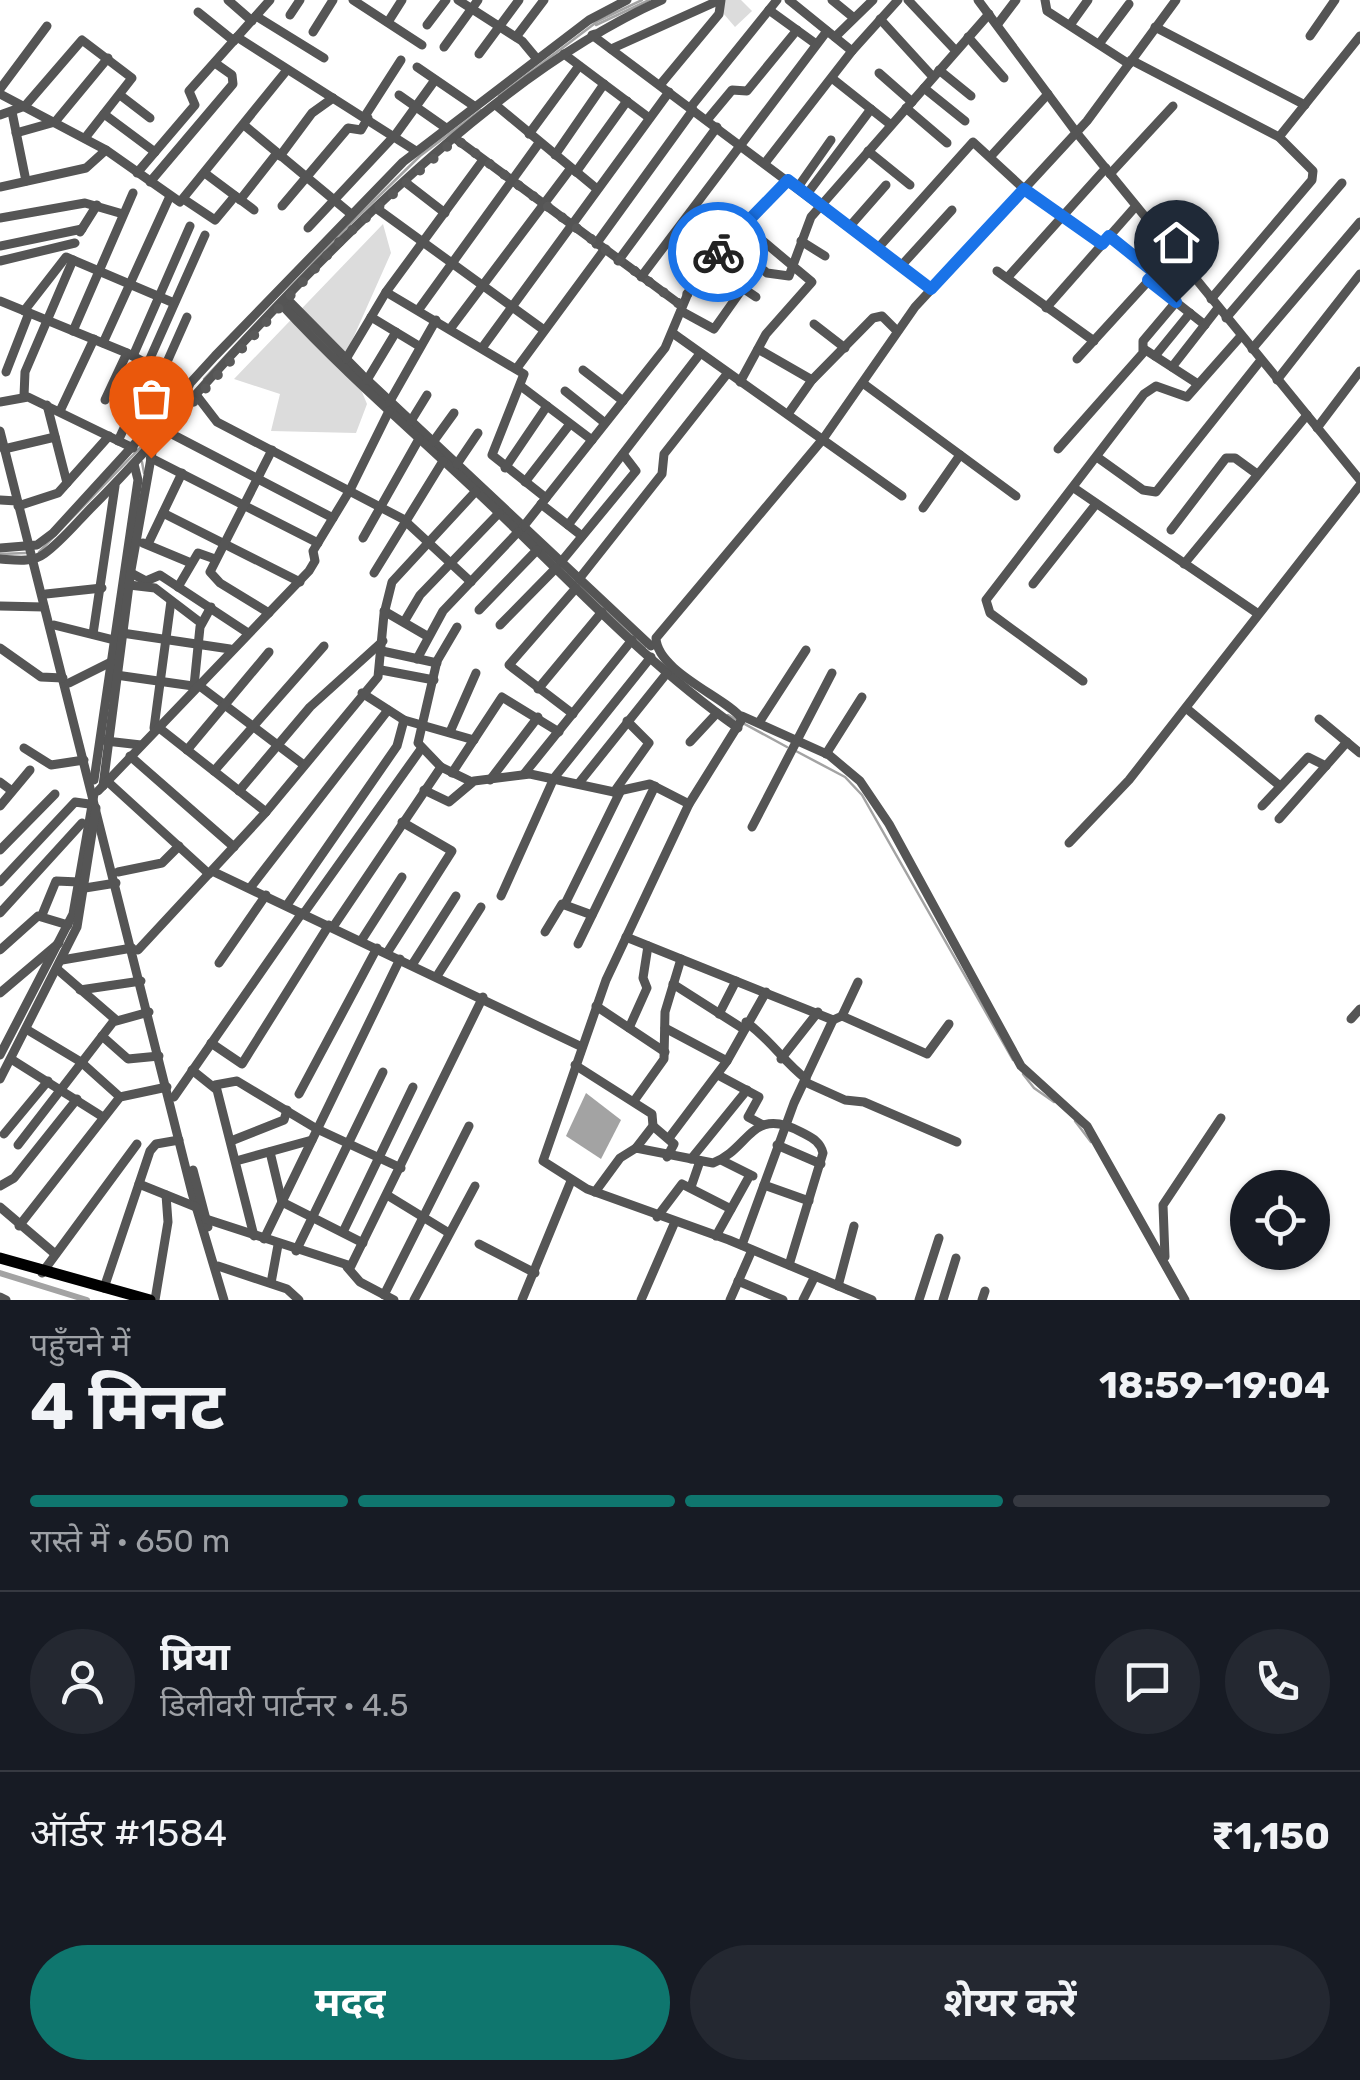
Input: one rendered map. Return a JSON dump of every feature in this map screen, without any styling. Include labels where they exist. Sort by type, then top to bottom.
[{"type":"main road","points":[[0,1258],[42,1273],[153,1300]]},
{"type":"street","points":[[228,0],[324,58]]},
{"type":"street","points":[[137,172],[194,107],[189,91],[269,0]]},
{"type":"street","points":[[290,15],[300,0]]},
{"type":"street","points":[[313,32],[332,0]]},
{"type":"street","points":[[352,0],[422,45]]},
{"type":"street","points":[[388,22],[402,0]]},
{"type":"street","points":[[427,25],[446,0]]},
{"type":"street","points":[[458,0],[475,5],[537,59]]},
{"type":"street","points":[[479,54],[519,0]]},
{"type":"street","points":[[516,37],[544,0]]},
{"type":"street","points":[[0,548],[30,547],[53,533],[350,214],[416,150],[589,20],[627,0]]},
{"type":"street","points":[[35,564],[154,445],[283,301],[376,208],[564,54],[592,35],[663,0]]},
{"type":"street","points":[[611,49],[721,0]]},
{"type":"street","points":[[482,348],[719,14],[721,0]]},
{"type":"street","points":[[516,368],[692,109],[778,0]]},
{"type":"street","points":[[789,0],[852,51]]},
{"type":"street","points":[[832,0],[854,18]]},
{"type":"street","points":[[641,278],[810,60],[816,44],[873,0]]},
{"type":"street","points":[[765,163],[852,51],[898,0]]},
{"type":"street","points":[[908,0],[956,51]]},
{"type":"street","points":[[978,0],[1076,132],[1360,482],[1130,780],[1069,843]]},
{"type":"street","points":[[997,25],[1016,0]]},
{"type":"street","points":[[1045,0],[1048,11],[1099,44],[1279,137],[1310,166],[1312,180],[1210,299]]},
{"type":"street","points":[[1070,25],[1088,0]]},
{"type":"street","points":[[502,896],[554,778],[650,650],[660,631],[823,440],[897,331],[931,289],[1076,132],[1176,0]]},
{"type":"street","points":[[1310,36],[1335,0]]},
{"type":"street","points":[[1099,44],[1129,4]]},
{"type":"street","points":[[444,47],[475,5]]},
{"type":"street","points":[[770,10],[816,44]]},
{"type":"street","points":[[198,12],[416,150]]},
{"type":"street","points":[[729,242],[772,275],[789,276],[801,241],[821,204],[988,14]]},
{"type":"street","points":[[880,20],[936,74],[971,96]]},
{"type":"street","points":[[47,26],[0,91],[106,150],[170,196],[185,200],[215,220],[307,120],[334,98]]},
{"type":"street","points":[[1155,27],[1305,105]]},
{"type":"street","points":[[618,261],[732,90],[748,90],[797,30]]},
{"type":"street","points":[[592,35],[931,289]]},
{"type":"street","points":[[1279,137],[1360,36]]},
{"type":"street","points":[[968,37],[1004,78]]},
{"type":"street","points":[[0,115],[25,106],[78,41],[132,76],[85,138]]},
{"type":"street","points":[[564,54],[648,117]]},
{"type":"street","points":[[16,133],[55,122],[108,58]]},
{"type":"street","points":[[282,206],[348,128],[359,131],[401,60]]},
{"type":"street","points":[[150,182],[234,84],[232,75],[215,63]]},
{"type":"street","points":[[528,134],[579,66]]},
{"type":"street","points":[[416,68],[474,106]]},
{"type":"street","points":[[185,200],[288,70]]},
{"type":"street","points":[[879,72],[947,142]]},
{"type":"street","points":[[832,78],[891,125]]},
{"type":"street","points":[[308,228],[396,134],[434,80]]},
{"type":"street","points":[[555,155],[604,84]]},
{"type":"street","points":[[924,88],[965,121]]},
{"type":"street","points":[[991,156],[1048,94]]},
{"type":"street","points":[[399,95],[446,128]]},
{"type":"street","points":[[120,96],[150,118]]},
{"type":"street","points":[[450,329],[626,101]]},
{"type":"street","points":[[498,106],[598,189]]},
{"type":"street","points":[[1007,278],[1062,216],[1173,106]]},
{"type":"street","points":[[802,190],[871,109]]},
{"type":"street","points":[[12,112],[26,181]]},
{"type":"street","points":[[104,114],[155,152]]},
{"type":"street","points":[[244,125],[350,214]]},
{"type":"street","points":[[456,139],[714,329],[742,288]]},
{"type":"street","points":[[802,190],[831,140]]},
{"type":"street","points":[[419,309],[540,142]]},
{"type":"street","points":[[878,248],[968,144],[976,142],[1024,189],[1105,240],[1206,325]]},
{"type":"street","points":[[0,187],[86,168],[106,150]]},
{"type":"street","points":[[868,151],[910,186]]},
{"type":"street","points":[[346,359],[386,292],[483,160]]},
{"type":"street","points":[[206,174],[254,210]]},
{"type":"street","points":[[418,658],[427,636],[544,501],[674,334],[682,308],[707,264],[788,180]]},
{"type":"street","points":[[405,182],[445,212]]},
{"type":"street","points":[[1226,318],[1342,183]]},
{"type":"street","points":[[850,226],[886,185]]},
{"type":"street","points":[[73,331],[133,193]]},
{"type":"street","points":[[60,411],[129,284],[170,196]]},
{"type":"street","points":[[0,218],[78,204],[97,205],[123,214]]},
{"type":"street","points":[[24,396],[24,375],[75,243],[97,205]]},
{"type":"street","points":[[1046,308],[1136,206]]},
{"type":"street","points":[[376,208],[544,330]]},
{"type":"street","points":[[901,266],[952,210]]},
{"type":"street","points":[[1252,349],[1359,224]]},
{"type":"street","points":[[105,400],[190,226]]},
{"type":"street","points":[[740,382],[758,348],[810,288],[810,278],[745,226]]},
{"type":"street","points":[[0,246],[82,228]]},
{"type":"street","points":[[155,366],[174,303],[205,235]]},
{"type":"street","points":[[801,241],[826,256]]},
{"type":"street","points":[[0,262],[75,243]]},
{"type":"street","points":[[1077,359],[1174,253]]},
{"type":"street","points":[[24,375],[3,373],[27,312],[60,260],[71,259],[174,303]]},
{"type":"street","points":[[707,264],[756,297]]},
{"type":"street","points":[[997,271],[1094,341]]},
{"type":"street","points":[[1277,380],[1360,274]]},
{"type":"street","points":[[386,292],[526,376],[492,452],[582,536]]},
{"type":"street","points":[[283,301],[346,359],[389,406],[457,464],[577,584],[740,723]]},
{"type":"street","points":[[283,301],[420,439],[558,566]]},
{"type":"street","points":[[0,302],[155,366],[189,386]]},
{"type":"street","points":[[1176,302],[1142,340],[1144,349],[1198,384]]},
{"type":"street","points":[[1172,367],[1218,308]]},
{"type":"street","points":[[1155,356],[1190,313]]},
{"type":"street","points":[[788,414],[812,380],[877,315],[897,331]]},
{"type":"street","points":[[0,500],[18,504],[54,496],[114,438],[187,316]]},
{"type":"street","points":[[371,317],[419,346]]},
{"type":"street","points":[[0,882],[74,802],[97,792],[230,648],[300,582],[316,561],[312,554],[350,490],[419,346],[436,320]]},
{"type":"street","points":[[814,324],[845,348]]},
{"type":"street","points":[[367,380],[396,332]]},
{"type":"street","points":[[674,334],[699,356],[902,496]]},
{"type":"street","points":[[1083,681],[984,605],[1148,389],[1160,387],[1184,398],[1241,336]]},
{"type":"street","points":[[758,348],[812,380]]},
{"type":"street","points":[[1058,449],[1144,349]]},
{"type":"street","points":[[568,525],[699,356]]},
{"type":"street","points":[[1097,457],[1143,490],[1156,492],[1261,360]]},
{"type":"street","points":[[583,370],[622,402]]},
{"type":"street","points":[[1317,428],[1360,371]]},
{"type":"street","points":[[573,714],[511,670],[510,662],[577,584],[662,474],[662,458],[727,374]]},
{"type":"street","points":[[864,384],[1016,496]]},
{"type":"street","points":[[522,388],[592,440]]},
{"type":"street","points":[[565,392],[605,423]]},
{"type":"street","points":[[411,421],[427,395]]},
{"type":"street","points":[[0,402],[24,396],[133,448]]},
{"type":"street","points":[[197,396],[217,422],[406,522],[471,582]]},
{"type":"street","points":[[47,405],[67,483]]},
{"type":"street","points":[[505,468],[547,406]]},
{"type":"street","points":[[434,442],[454,414]]},
{"type":"street","points":[[1184,564],[1306,416]]},
{"type":"street","points":[[525,482],[570,424]]},
{"type":"street","points":[[166,431],[334,518]]},
{"type":"street","points":[[457,464],[478,432]]},
{"type":"street","points":[[0,435],[46,594],[84,760],[97,792],[180,846],[210,872],[483,997],[582,1047]]},
{"type":"street","points":[[4,448],[55,437]]},
{"type":"street","points":[[363,538],[420,439]]},
{"type":"street","points":[[0,913],[86,817],[97,792],[111,662],[154,445]]},
{"type":"street","points":[[269,613],[213,578],[210,572],[272,450]]},
{"type":"street","points":[[500,625],[558,566],[636,471],[623,454]]},
{"type":"street","points":[[923,508],[960,455]]},
{"type":"street","points":[[151,458],[318,543]]},
{"type":"street","points":[[1171,530],[1226,458],[1235,458],[1257,474]]},
{"type":"street","points":[[374,573],[443,461]]},
{"type":"street","points":[[5,1057],[26,1029],[77,927],[116,675],[138,480],[134,464]]},
{"type":"street","points":[[148,544],[182,473]]},
{"type":"street","points":[[0,482],[13,484]]},
{"type":"street","points":[[93,634],[115,483]]},
{"type":"street","points":[[1074,488],[1257,613]]},
{"type":"street","points":[[59,965],[135,949],[266,812],[381,670],[384,610],[396,576],[476,491]]},
{"type":"street","points":[[1033,584],[1096,504]]},
{"type":"street","points":[[163,513],[300,582]]},
{"type":"street","points":[[404,622],[420,595],[499,513]]},
{"type":"street","points":[[135,542],[192,562]]},
{"type":"street","points":[[479,610],[537,550]]},
{"type":"street","points":[[178,587],[200,552],[216,559]]},
{"type":"street","points":[[0,559],[35,564]]},
{"type":"street","points":[[35,564],[97,792],[225,1300]]},
{"type":"street","points":[[130,572],[146,581],[157,574],[248,632]]},
{"type":"street","points":[[577,584],[632,640],[650,650],[667,672],[716,713],[740,723],[760,722],[792,745],[826,754],[849,769],[879,809],[1020,1066],[1079,1115],[1186,1300]]},
{"type":"street","points":[[129,585],[151,587],[200,623]]},
{"type":"street","points":[[46,594],[102,588]]},
{"type":"street","points":[[156,729],[171,601]]},
{"type":"street","points":[[0,606],[44,607]]},
{"type":"street","points":[[195,687],[200,623],[211,607]]},
{"type":"street","points":[[384,610],[427,636]]},
{"type":"street","points":[[538,688],[602,612]]},
{"type":"street","points":[[54,625],[93,634],[230,648]]},
{"type":"street","points":[[456,627],[437,663],[418,742],[440,767],[472,782],[524,774],[617,792],[645,784],[689,804]]},
{"type":"street","points":[[524,774],[632,640]]},
{"type":"street","points":[[214,771],[250,725],[324,646]]},
{"type":"street","points":[[382,646],[437,663]]},
{"type":"street","points":[[240,791],[310,707],[382,646]]},
{"type":"street","points":[[0,648],[41,676],[66,681],[111,662]]},
{"type":"street","points":[[760,722],[806,650]]},
{"type":"street","points":[[187,750],[269,652]]},
{"type":"street","points":[[381,670],[434,680]]},
{"type":"street","points":[[450,732],[476,672]]},
{"type":"street","points":[[579,783],[667,672]]},
{"type":"street","points":[[752,827],[832,673]]},
{"type":"street","points":[[116,675],[195,687],[304,765]]},
{"type":"street","points":[[362,693],[404,720],[474,740]]},
{"type":"street","points":[[826,754],[862,697]]},
{"type":"street","points":[[452,773],[502,698],[558,732]]},
{"type":"street","points":[[1186,708],[1280,786]]},
{"type":"street","points":[[250,888],[388,710]]},
{"type":"street","points":[[690,742],[716,713]]},
{"type":"street","points":[[490,780],[538,718]]},
{"type":"street","points":[[1279,819],[1326,766],[1356,747],[1319,719]]},
{"type":"street","points":[[286,905],[398,746],[404,720]]},
{"type":"street","points":[[546,932],[557,908],[565,904],[617,792],[649,743],[627,722]]},
{"type":"street","points":[[740,723],[689,804],[626,937],[596,1006],[543,1157],[572,1182],[595,1192],[747,1248],[872,1300]]},
{"type":"street","points":[[156,729],[266,812]]},
{"type":"street","points":[[106,741],[141,745]]},
{"type":"street","points":[[24,748],[51,766],[84,760]]},
{"type":"street","points":[[174,1096],[421,749]]},
{"type":"street","points":[[130,756],[234,847]]},
{"type":"street","points":[[1262,806],[1308,756],[1326,766]]},
{"type":"street","points":[[211,1043],[242,1064],[440,767]]},
{"type":"street","points":[[0,806],[30,770]]},
{"type":"street","points":[[0,782],[12,791]]},
{"type":"street","points":[[424,790],[450,802],[472,782]]},
{"type":"street","points":[[578,944],[656,786]]},
{"type":"street","points":[[13,868],[0,853],[56,794]]},
{"type":"street","points":[[0,1079],[5,1057],[61,941],[82,885],[86,817]]},
{"type":"street","points":[[388,953],[452,852],[402,822]]},
{"type":"street","points":[[0,950],[42,915],[56,880],[82,885],[117,878],[162,862],[180,846]]},
{"type":"street","points":[[361,941],[402,877]]},
{"type":"street","points":[[219,963],[266,895]]},
{"type":"street","points":[[412,965],[456,896]]},
{"type":"street","points":[[565,904],[592,916]]},
{"type":"street","points":[[437,976],[481,907]]},
{"type":"street","points":[[42,915],[68,925]]},
{"type":"street","points":[[626,937],[928,1054],[950,1024]]},
{"type":"street","points":[[0,994],[61,941]]},
{"type":"street","points":[[630,1028],[647,988],[643,978],[648,946]]},
{"type":"street","points":[[299,1094],[377,948]]},
{"type":"street","points":[[135,949],[196,1207],[225,1300]]},
{"type":"street","points":[[259,1238],[282,1202],[400,959]]},
{"type":"street","points":[[634,1101],[662,1064],[666,1052],[665,1028],[681,960]]},
{"type":"street","points":[[59,965],[80,990],[116,1020]]},
{"type":"street","points":[[80,990],[141,981]]},
{"type":"street","points":[[719,1014],[736,981]]},
{"type":"street","points":[[730,1300],[785,1124],[858,982]]},
{"type":"street","points":[[673,984],[774,1043],[781,1059],[805,1081],[957,1142]]},
{"type":"street","points":[[669,1138],[718,1075],[766,992]]},
{"type":"street","points":[[347,1267],[401,1168],[483,997]]},
{"type":"street","points":[[596,1006],[666,1052]]},
{"type":"street","points":[[1351,1019],[1360,1008]]},
{"type":"street","points":[[18,1145],[116,1020],[149,1012]]},
{"type":"street","points":[[781,1059],[818,1012]]},
{"type":"street","points":[[665,1028],[727,1061]]},
{"type":"street","points":[[26,1029],[81,1062],[120,1096]]},
{"type":"street","points":[[102,1036],[128,1060],[159,1056]]},
{"type":"street","points":[[5,1057],[103,1117]]},
{"type":"street","points":[[575,1065],[652,1114],[653,1126],[636,1148],[620,1158],[595,1192]]},
{"type":"street","points":[[192,1070],[215,1085],[259,1238]]},
{"type":"street","points":[[296,1251],[383,1072]]},
{"type":"street","points":[[718,1075],[760,1100],[748,1118],[762,1125],[785,1124],[820,1144],[821,1164],[789,1265]]},
{"type":"street","points":[[32,1156],[2,1132],[48,1081]]},
{"type":"street","points":[[215,1085],[237,1081],[317,1129],[401,1168]]},
{"type":"street","points":[[19,1226],[120,1096],[167,1087]]},
{"type":"street","points":[[343,1232],[413,1087]]},
{"type":"street","points":[[691,1187],[695,1160],[747,1090]]},
{"type":"street","points":[[0,1186],[10,1182],[77,1099]]},
{"type":"street","points":[[230,1141],[284,1120],[287,1110]]},
{"type":"street","points":[[1165,1262],[1163,1205],[1221,1118]]},
{"type":"street","points":[[720,1160],[762,1125]]},
{"type":"street","points":[[384,1295],[469,1126]]},
{"type":"street","points":[[653,1126],[674,1146],[666,1157]]},
{"type":"street","points":[[104,1288],[153,1146],[179,1140]]},
{"type":"street","points":[[236,1162],[312,1140]]},
{"type":"street","points":[[42,1273],[138,1144]]},
{"type":"street","points":[[777,1145],[821,1164]]},
{"type":"street","points":[[636,1148],[666,1157],[720,1160],[809,1201]]},
{"type":"street","points":[[270,1152],[282,1202]]},
{"type":"street","points":[[716,1236],[750,1175]]},
{"type":"street","points":[[522,1300],[572,1182]]},
{"type":"street","points":[[139,1184],[196,1207]]},
{"type":"street","points":[[414,1300],[475,1186]]},
{"type":"street","points":[[657,1217],[680,1186],[691,1187],[731,1210]]},
{"type":"street","points":[[153,1300],[168,1213],[166,1195]]},
{"type":"street","points":[[387,1195],[449,1232]]},
{"type":"street","points":[[282,1202],[363,1243]]},
{"type":"street","points":[[0,1207],[54,1252]]},
{"type":"street","points":[[206,1218],[347,1267],[360,1282],[394,1300]]},
{"type":"street","points":[[641,1300],[674,1224]]},
{"type":"street","points":[[838,1286],[854,1226]]},
{"type":"street","points":[[918,1300],[939,1238]]},
{"type":"street","points":[[271,1283],[278,1244]]},
{"type":"street","points":[[479,1244],[535,1273]]},
{"type":"street","points":[[943,1300],[956,1258]]},
{"type":"street","points":[[218,1266],[271,1283],[292,1292],[299,1300]]},
{"type":"street","points":[[803,1300],[815,1276]]},
{"type":"street","points":[[738,1282],[781,1300]]},
{"type":"street","points":[[750,1300],[755,1288]]},
{"type":"shaded area","points":[[723,0],[741,0],[752,11],[735,27],[723,13]]},
{"type":"shaded area","points":[[383,224],[391,253],[346,354],[367,404],[356,433],[271,431],[280,394],[234,379]]},
{"type":"shaded area","points":[[586,1093],[621,1120],[601,1159],[566,1136]]},
{"type":"waterway","points":[[499,96],[598,21],[642,0]]},
{"type":"waterway","points":[[596,25],[649,0]]},
{"type":"waterway","points":[[204,379],[420,156],[481,110]]},
{"type":"waterway","points":[[39,552],[170,417]]},
{"type":"waterway","points":[[142,462],[144,473]]},
{"type":"waterway","points":[[0,554],[26,553]]},
{"type":"waterway","points":[[567,574],[645,647]]},
{"type":"waterway","points":[[728,715],[787,747]]},
{"type":"waterway","points":[[794,750],[845,777],[862,795],[1013,1060]]},
{"type":"waterway","points":[[1023,1074],[1034,1088],[1054,1102]]},
{"type":"waterway","points":[[1075,1121],[1091,1142]]},
{"type":"waterway","points":[[0,1273],[87,1300]]},
{"type":"way so far","points":[[151,458],[154,445],[235,351],[342,239],[456,139],[682,306],[694,279],[718,252]]},
{"type":"route","points":[[718,252],[788,180],[931,289],[1024,189],[1102,244],[1109,236],[1155,273],[1148,280],[1176,302]]}]
